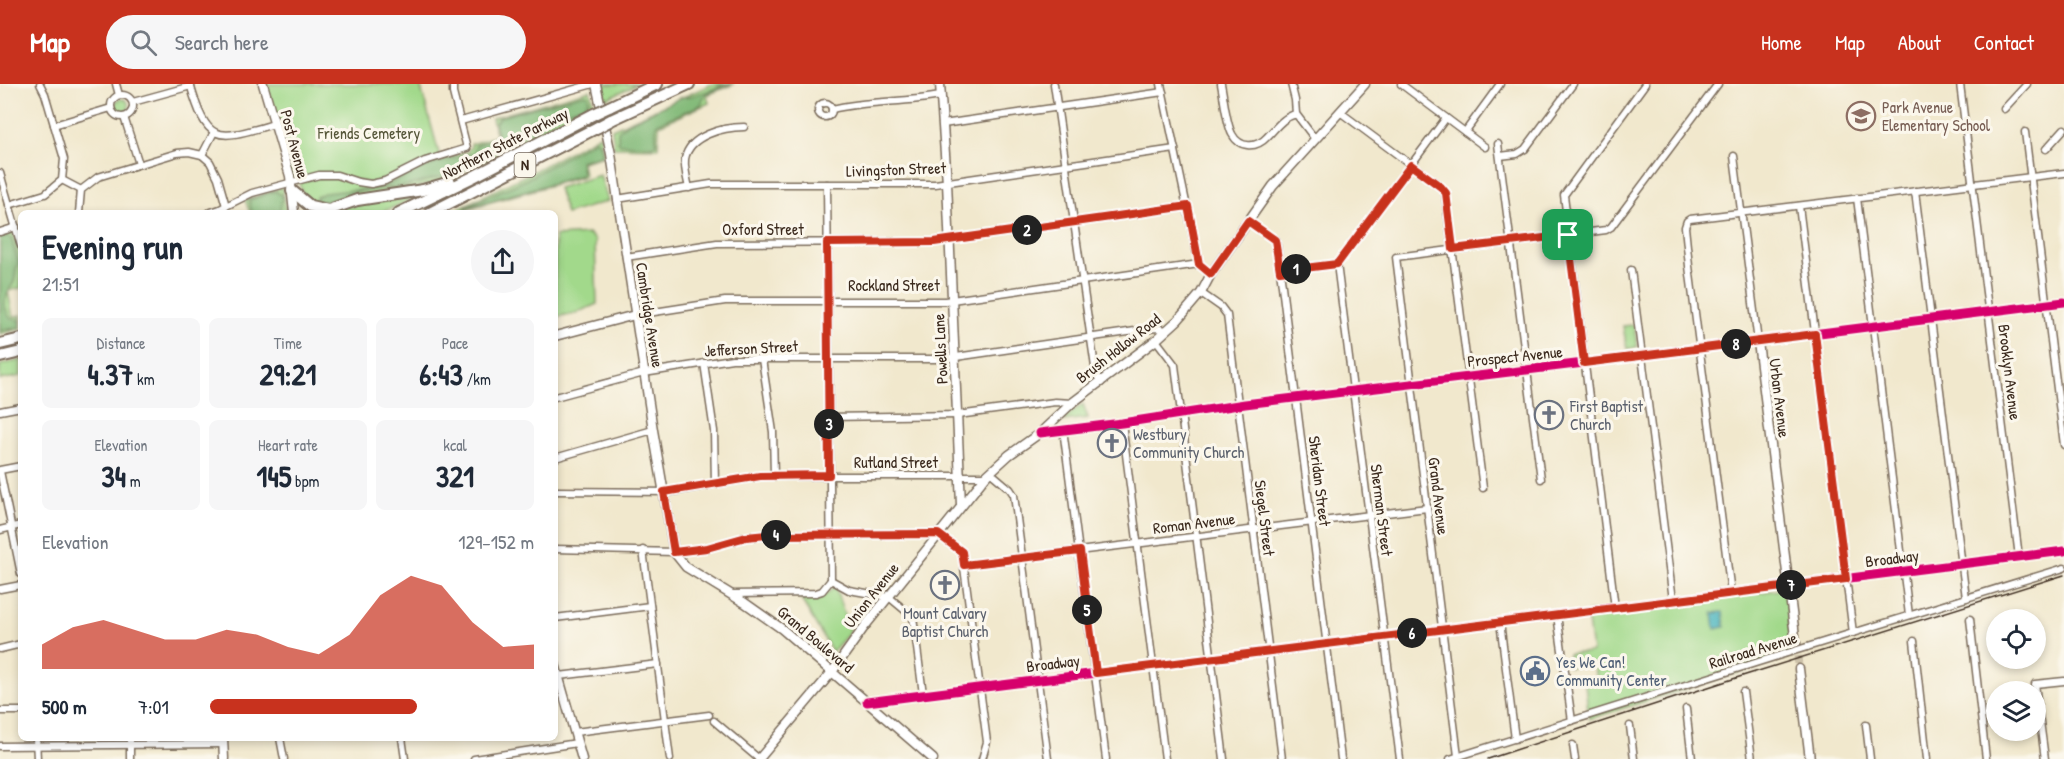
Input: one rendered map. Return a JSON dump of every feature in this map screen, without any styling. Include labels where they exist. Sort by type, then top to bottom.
[{"type":"highway","name":"Northern State Parkway","points":[[405,210],[657,84]]},
{"type":"highway","name":"Northern State Parkway","points":[[437,210],[611,120],[689,84]]},
{"type":"highway","points":[[327,210],[364,198],[434,188],[489,169]]},
{"type":"highway","points":[[291,187],[310,206],[321,210]]},
{"type":"highway","points":[[441,210],[452,203]]},
{"type":"highway","points":[[0,344],[18,340]]},
{"type":"highway","points":[[0,357],[18,353]]},
{"type":"main road","name":"Post Avenue","points":[[263,84],[291,187],[294,210]]},
{"type":"main road","name":"Cambridge Avenue","points":[[594,84],[611,154],[674,552]]},
{"type":"main road","name":"Powells Lane","points":[[940,84],[947,182],[961,505]]},
{"type":"main road","name":"Brush Hollow Road","points":[[1040,433],[1072,403],[1101,383],[1178,320],[1201,293],[1211,274],[1273,186],[1365,84]]},
{"type":"main road","name":"Prospect Avenue","points":[[1040,433],[1238,405],[1758,342],[2064,302]]},
{"type":"main road","name":"Rockland Street","points":[[558,335],[635,315]]},
{"type":"main road","name":"Urban Avenue","points":[[1758,342],[1796,644]]},
{"type":"main road","name":"Union Avenue","points":[[759,759],[832,672],[865,626],[961,505],[1009,454],[1040,433]]},
{"type":"main road","name":"Grand Boulevard","points":[[674,552],[686,567],[769,619],[933,759]]},
{"type":"main road","points":[[1799,669],[1810,759]]},
{"type":"main road","points":[[558,673],[558,687],[582,759]]},
{"type":"main road","points":[[224,759],[225,741]]},
{"type":"street","points":[[9,205],[45,194],[62,180],[64,159],[40,84]]},
{"type":"street","points":[[116,84],[119,95]]},
{"type":"street","points":[[216,210],[252,193],[291,187],[319,175],[337,175],[371,184],[385,181],[425,161],[467,148],[453,93],[453,84]]},
{"type":"street","points":[[461,121],[594,84]]},
{"type":"street","points":[[1054,84],[1096,374],[1101,383]]},
{"type":"street","points":[[1161,84],[1199,264],[1211,274]]},
{"type":"street","points":[[1221,84],[1232,134],[1242,144],[1252,146],[1259,144],[1286,117],[1296,114]]},
{"type":"street","points":[[1291,84],[1296,114],[1315,139]]},
{"type":"street","points":[[1401,84],[1485,147]]},
{"type":"street","points":[[1464,132],[1499,84]]},
{"type":"street","points":[[1500,156],[1517,154],[1525,149],[1573,84]]},
{"type":"street","points":[[1615,608],[1563,195],[1645,84]]},
{"type":"street","points":[[1453,249],[1606,230],[1611,227],[1718,84]]},
{"type":"street","name":"Brooklyn Avenue","points":[[1960,84],[2019,557]]},
{"type":"street","points":[[2004,109],[2027,84]]},
{"type":"street","points":[[133,102],[190,85],[199,114],[214,132],[230,136],[274,124]]},
{"type":"street","points":[[943,124],[1163,92]]},
{"type":"street","points":[[119,95],[128,96],[133,102],[132,111],[124,117],[116,115],[111,108],[112,101],[119,95]]},
{"type":"street","points":[[832,109],[940,96]]},
{"type":"street","points":[[54,125],[111,108]]},
{"type":"street","points":[[1340,112],[1446,193],[1483,488]]},
{"type":"street","points":[[124,117],[139,164]]},
{"type":"street","points":[[1280,271],[1337,264],[1446,118]]},
{"type":"street","points":[[688,188],[685,159],[695,142],[728,128],[744,127]]},
{"type":"street","points":[[2046,149],[2064,129]]},
{"type":"street","points":[[202,155],[214,132]]},
{"type":"street","points":[[2025,132],[2064,445]]},
{"type":"street","points":[[1498,144],[1540,479]]},
{"type":"street","name":"Livingston Street","points":[[617,199],[711,184],[935,184],[1175,149]]},
{"type":"street","points":[[79,210],[81,190],[98,177],[182,152],[202,155],[210,162],[215,170],[226,206]]},
{"type":"street","name":"Urban Avenue","points":[[1734,156],[1758,342]]},
{"type":"street","points":[[1731,593],[1686,221],[1694,218],[2064,172]]},
{"type":"street","points":[[0,173],[18,235]]},
{"type":"street","points":[[62,180],[81,190]]},
{"type":"street","points":[[730,594],[816,593],[822,591],[831,580],[827,184]]},
{"type":"street","points":[[1915,191],[1966,598]]},
{"type":"street","points":[[1857,198],[1909,615]]},
{"type":"street","name":"Oxford Street","points":[[626,257],[717,243],[949,241],[1188,206]]},
{"type":"street","points":[[1798,206],[1853,633]]},
{"type":"street","name":"Sheridan Street","points":[[1248,221],[1275,240],[1341,759]]},
{"type":"street","points":[[0,232],[16,228]]},
{"type":"street","name":"Grand Avenue","points":[[1453,249],[1398,256],[1395,260],[1458,756]]},
{"type":"street","name":"Rockland Street","points":[[635,315],[725,301],[945,301],[1199,264]]},
{"type":"street","name":"Sherman Street","points":[[1337,264],[1400,759]]},
{"type":"street","points":[[1631,270],[1673,600]]},
{"type":"street","name":"Siegel Street","points":[[1201,293],[1221,307],[1227,315],[1282,759]]},
{"type":"street","name":"Jefferson Street","points":[[558,396],[644,373],[732,359],[955,357],[1156,328],[1166,330]]},
{"type":"street","points":[[1155,340],[1175,365],[1224,759]]},
{"type":"street","points":[[762,359],[773,432],[774,476]]},
{"type":"street","points":[[704,363],[714,431],[715,484]]},
{"type":"street","points":[[829,417],[958,416],[1055,402],[1072,403]]},
{"type":"street","points":[[0,411],[18,408]]},
{"type":"street","points":[[1122,423],[1165,759]]},
{"type":"street","points":[[1063,429],[1106,759]]},
{"type":"street","points":[[558,457],[653,430]]},
{"type":"street","points":[[18,467],[0,471],[18,560]]},
{"type":"street","points":[[988,474],[1010,489],[1014,495],[1047,759]]},
{"type":"street","name":"Rutland Street","points":[[558,490],[664,492],[760,476],[988,474]]},
{"type":"street","name":"Roman Avenue","points":[[964,565],[1426,508]]},
{"type":"street","points":[[0,530],[18,526]]},
{"type":"street","points":[[558,549],[674,552],[707,548],[746,537],[767,535],[938,534],[962,552],[987,742],[982,759]]},
{"type":"street","points":[[643,550],[670,759]]},
{"type":"street","name":"Broadway","points":[[867,702],[2064,551]]},
{"type":"street","name":"Railroad Avenue","points":[[1450,759],[2064,568]]},
{"type":"street","points":[[831,580],[849,590],[889,597],[913,617],[923,694]]},
{"type":"street","points":[[0,589],[18,586]]},
{"type":"street","points":[[558,618],[650,606]]},
{"type":"street","points":[[1557,615],[1572,721]]},
{"type":"street","points":[[1970,619],[1986,759]]},
{"type":"street","points":[[1500,622],[1515,739]]},
{"type":"street","points":[[1914,641],[1927,759]]},
{"type":"street","points":[[0,649],[18,645]]},
{"type":"street","points":[[559,676],[658,664]]},
{"type":"street","points":[[2045,759],[2035,684],[2064,681]]},
{"type":"street","points":[[1743,692],[1752,759]]},
{"type":"street","points":[[1686,709],[1692,759]]},
{"type":"street","points":[[0,711],[18,711]]},
{"type":"street","points":[[574,732],[711,718],[759,759]]},
{"type":"street","points":[[1866,725],[1870,759]]},
{"type":"street","points":[[1630,726],[1634,759]]},
{"type":"street","points":[[0,746],[36,742],[130,741],[130,759]]},
{"type":"street","points":[[281,741],[284,759]]},
{"type":"street","points":[[402,741],[405,759]]},
{"type":"street","points":[[36,742],[36,759]]},
{"type":"street","points":[[474,759],[577,743]]},
{"type":"street","points":[[1573,745],[1575,759]]},
{"type":"green space","name":"Friends Cemetery","points":[[263,84],[420,84],[440,157],[371,184],[336,175],[291,182]]},
{"type":"green space","points":[[602,84],[637,84],[606,99]]},
{"type":"green space","points":[[712,84],[734,84],[707,95],[709,103],[659,125],[658,148],[614,147],[612,129]]},
{"type":"green space","points":[[731,84],[705,94],[701,105],[658,123],[656,125],[656,144],[653,146],[618,142],[618,131],[626,124],[682,97]]},
{"type":"green space","points":[[590,90],[594,106],[442,182],[327,205],[312,201],[300,187],[299,182],[322,177],[334,177],[372,187],[381,185],[428,163],[467,152],[471,144],[496,136],[492,118]]},
{"type":"green space","points":[[588,95],[589,100],[584,106],[564,112],[453,174],[407,186],[357,192],[329,202],[319,202],[316,199],[324,193],[383,187],[425,167],[473,153],[476,145],[497,138],[495,123],[499,117]]},
{"type":"green space","points":[[119,99],[125,99],[129,106],[125,113],[119,113],[115,109],[115,103]]},
{"type":"green space","points":[[600,135],[604,156],[582,162],[584,176],[463,210],[455,210]]},
{"type":"green space","points":[[595,140],[599,142],[602,155],[580,161],[582,173],[579,176],[464,207],[523,181]]},
{"type":"green space","points":[[600,175],[608,201],[566,214],[558,188]]},
{"type":"green space","points":[[282,187],[286,210],[249,210],[245,200]]},
{"type":"green space","points":[[275,191],[282,195],[280,210],[251,210],[249,200]]},
{"type":"green space","points":[[420,196],[387,210],[331,210]]},
{"type":"green space","points":[[13,232],[18,248],[18,289],[8,291],[13,317],[18,316],[18,330],[0,334],[0,236]]},
{"type":"green space","points":[[589,234],[595,240],[597,304],[576,313],[558,316],[558,236]]},
{"type":"green space","points":[[8,236],[11,238],[18,260],[14,282],[5,304],[11,319],[18,320],[18,328],[0,331],[0,238]]},
{"type":"green space","points":[[1634,325],[1637,347],[1627,349],[1623,326]]},
{"type":"green space","points":[[18,361],[18,377],[0,380],[0,365]]},
{"type":"green space","points":[[1083,404],[1088,418],[1064,421],[1064,419]]},
{"type":"green space","points":[[835,587],[850,632],[832,652],[801,599],[820,599]]},
{"type":"green space","points":[[1786,589],[1792,656],[1589,719],[1585,684],[1596,681],[1594,665],[1569,667],[1568,654],[1592,652],[1587,613]]},
{"type":"water","points":[[1723,612],[1725,627],[1715,629],[1713,613]]},
{"type":"tunnel","points":[[1796,644],[1799,669]]},
{"type":"railway","points":[[1488,759],[2064,575]]},
{"type":"cycle path","points":[[1040,433],[1245,404],[2064,302]]},
{"type":"cycle path","points":[[867,702],[2064,551]]},
{"type":"place","name":"Park Avenue Elementary School","points":[[1861,116]]},
{"type":"place","name":"First Baptist Church","points":[[1549,415]]},
{"type":"place","name":"Westbury Community Church","points":[[1112,443]]},
{"type":"place","name":"Mount Calvary Baptist Church","points":[[945,585]]},
{"type":"place","name":"Yes We Can! Community Center","points":[[1535,671]]},
{"type":"route","points":[[1411,165],[1446,193],[1453,249],[1568,235],[1584,363],[1815,334],[1846,579],[1096,673],[1080,551],[964,565],[962,552],[938,534],[767,535],[746,537],[707,548],[674,552],[664,492],[760,476],[829,475],[827,243],[934,242],[965,239],[1188,206],[1199,264],[1211,274],[1248,221],[1275,240],[1280,271],[1337,264],[1411,165]]}]
